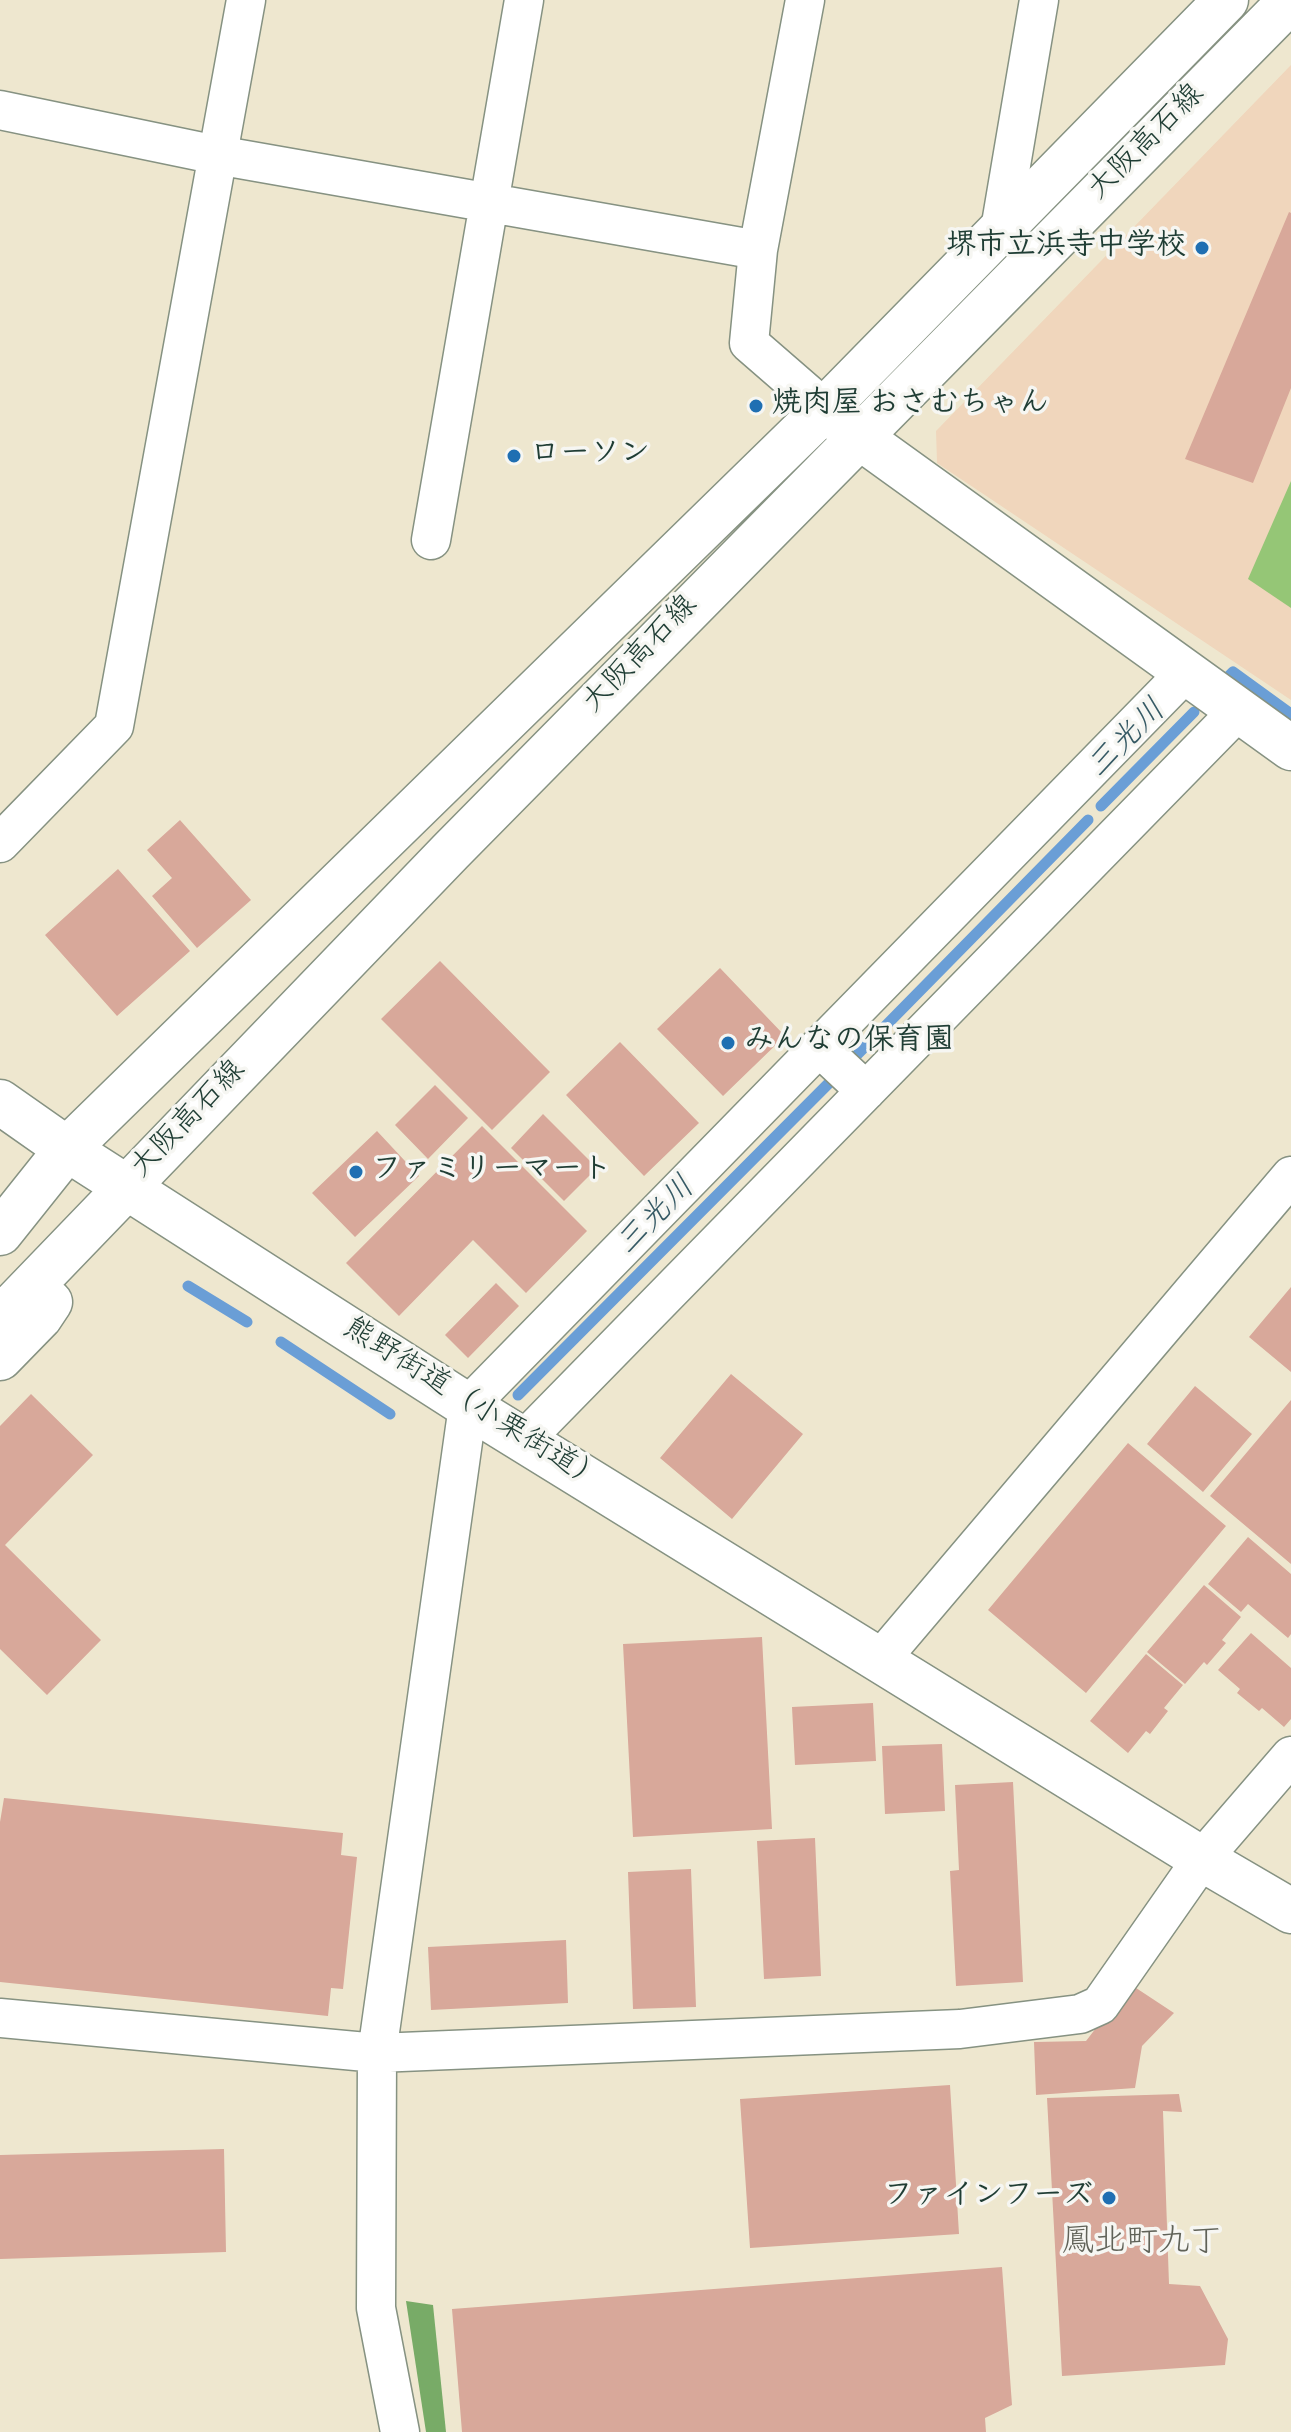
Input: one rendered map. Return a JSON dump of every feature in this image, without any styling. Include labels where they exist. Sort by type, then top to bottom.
[{"type":"main road","name":"大阪高石線","points":[[0,1233],[67,1149],[825,409],[1226,0]]},
{"type":"main road","name":"大阪高石線","points":[[0,1319],[858,436],[1291,0]]},
{"type":"main road","points":[[825,409],[858,436],[1291,748]]},
{"type":"main road","name":"熊野街道（小栗街道）","points":[[0,1102],[67,1149],[468,1406],[1202,1859]]},
{"type":"main road","points":[[0,1188],[67,1149]]},
{"type":"main road","points":[[0,1358],[40,1317],[126,1187]]},
{"type":"main road","points":[[1202,1859],[1291,1911]]},
{"type":"street","points":[[0,843],[114,726],[246,0]]},
{"type":"street","points":[[431,540],[524,0]]},
{"type":"street","points":[[805,0],[758,250],[749,343],[825,409]]},
{"type":"street","points":[[1000,230],[1039,0]]},
{"type":"street","points":[[0,110],[217,155],[758,250]]},
{"type":"street","points":[[524,1440],[841,1068],[1191,676]]},
{"type":"street","points":[[400,2432],[376,2308],[377,2053],[468,1406],[1238,710]]},
{"type":"street","points":[[880,1660],[1291,1176]]},
{"type":"street","points":[[0,2018],[377,2053],[960,2029],[1080,2014],[1100,2005],[1202,1859],[1291,1756]]},
{"type":"shaded area","name":"堺市立浜寺中学校","points":[[1291,65],[1291,700],[937,463],[936,431]]},
{"type":"green space","points":[[1291,481],[1291,608],[1248,579]]},
{"type":"green space","points":[[406,2301],[433,2305],[446,2432],[426,2432]]},
{"type":"building","points":[[1289,212],[1291,388],[1253,483],[1185,459]]},
{"type":"building","points":[[180,820],[251,900],[197,948],[152,896],[172,878],[147,850]]},
{"type":"building","points":[[118,869],[190,951],[117,1016],[45,935]]},
{"type":"building","points":[[440,961],[550,1072],[492,1130],[381,1019]]},
{"type":"building","points":[[720,968],[785,1036],[723,1096],[657,1029]]},
{"type":"building","points":[[620,1042],[699,1123],[644,1176],[566,1095]]},
{"type":"building","points":[[435,1085],[468,1118],[428,1159],[395,1125]]},
{"type":"building","points":[[543,1114],[597,1168],[564,1201],[511,1148]]},
{"type":"building","points":[[482,1126],[587,1231],[526,1293],[473,1240],[399,1316],[346,1263]]},
{"type":"building","points":[[377,1131],[419,1176],[355,1237],[312,1193]]},
{"type":"building","points":[[496,1283],[519,1306],[468,1358],[445,1335]]},
{"type":"building","points":[[1291,1287],[1291,1372],[1249,1337]]},
{"type":"building","points":[[731,1374],[803,1434],[732,1519],[660,1458]]},
{"type":"building","points":[[1195,1386],[1252,1434],[1203,1492],[1147,1444]]},
{"type":"building","points":[[31,1394],[93,1455],[5,1545],[101,1640],[47,1695],[0,1649],[0,1426]]},
{"type":"building","points":[[1291,1400],[1291,1564],[1210,1496]]},
{"type":"building","points":[[1128,1443],[1226,1526],[1086,1693],[988,1610]]},
{"type":"building","points":[[1248,1537],[1291,1574],[1291,1634],[1288,1638],[1248,1604],[1241,1612],[1208,1584]]},
{"type":"building","points":[[1204,1585],[1241,1617],[1222,1640],[1226,1643],[1185,1684],[1147,1652]]},
{"type":"building","points":[[1251,1633],[1291,1668],[1291,1719],[1284,1727],[1262,1708],[1259,1711],[1237,1693],[1240,1689],[1218,1670]]},
{"type":"building","points":[[762,1637],[772,1829],[633,1837],[623,1644]]},
{"type":"building","points":[[1146,1654],[1183,1685],[1164,1708],[1168,1711],[1150,1734],[1146,1731],[1128,1753],[1090,1721]]},
{"type":"building","points":[[873,1703],[876,1761],[795,1765],[792,1707]]},
{"type":"building","points":[[942,1744],[945,1811],[885,1814],[882,1746]]},
{"type":"building","points":[[1013,1782],[1023,1982],[956,1986],[950,1871],[959,1870],[955,1785]]},
{"type":"building","points":[[4,1798],[343,1833],[341,1855],[357,1857],[343,1989],[331,1988],[328,2016],[0,1982],[0,1822]]},
{"type":"building","points":[[815,1838],[821,1976],[764,1979],[757,1841]]},
{"type":"building","points":[[691,1869],[696,2007],[633,2009],[628,1872]]},
{"type":"building","points":[[566,1940],[568,2003],[431,2010],[428,1947]]},
{"type":"building","name":"ファインフーズ","points":[[1130,1984],[1174,2013],[1142,2046],[1135,2088],[1036,2095],[1034,2042],[1086,2041]]},
{"type":"building","points":[[950,2085],[959,2234],[750,2248],[740,2099]]},
{"type":"building","name":"ファインフーズ","points":[[1179,2094],[1182,2112],[1163,2111],[1169,2284],[1200,2286],[1228,2339],[1225,2365],[1062,2376],[1047,2098]]},
{"type":"building","points":[[224,2149],[226,2252],[0,2259],[0,2155]]},
{"type":"building","points":[[1002,2267],[1012,2405],[985,2418],[986,2432],[462,2432],[452,2309]]},
{"type":"waterway","name":"三光川","points":[[1228,677],[1233,672],[1291,714]]},
{"type":"waterway","name":"三光川","points":[[1101,806],[1194,712]]},
{"type":"waterway","name":"三光川","points":[[848,1064],[1088,820]]},
{"type":"waterway","name":"三光川","points":[[518,1395],[835,1077]]},
{"type":"waterway","name":"三光川","points":[[188,1286],[247,1322]]},
{"type":"waterway","name":"三光川","points":[[281,1342],[390,1414]]},
{"type":"place","name":"堺市立浜寺中学校","points":[[1202,248]]},
{"type":"place","name":"焼肉屋 おさむちゃん","points":[[756,406]]},
{"type":"place","name":"ローソン","points":[[514,456]]},
{"type":"place","name":"みんなの保育園","points":[[728,1043]]},
{"type":"place","name":"ファミリーマート","points":[[356,1172]]},
{"type":"place","name":"ファインフーズ","points":[[1109,2198]]},
{"type":"district","name":"鳳北町九丁","points":[[1142,2245]]}]
